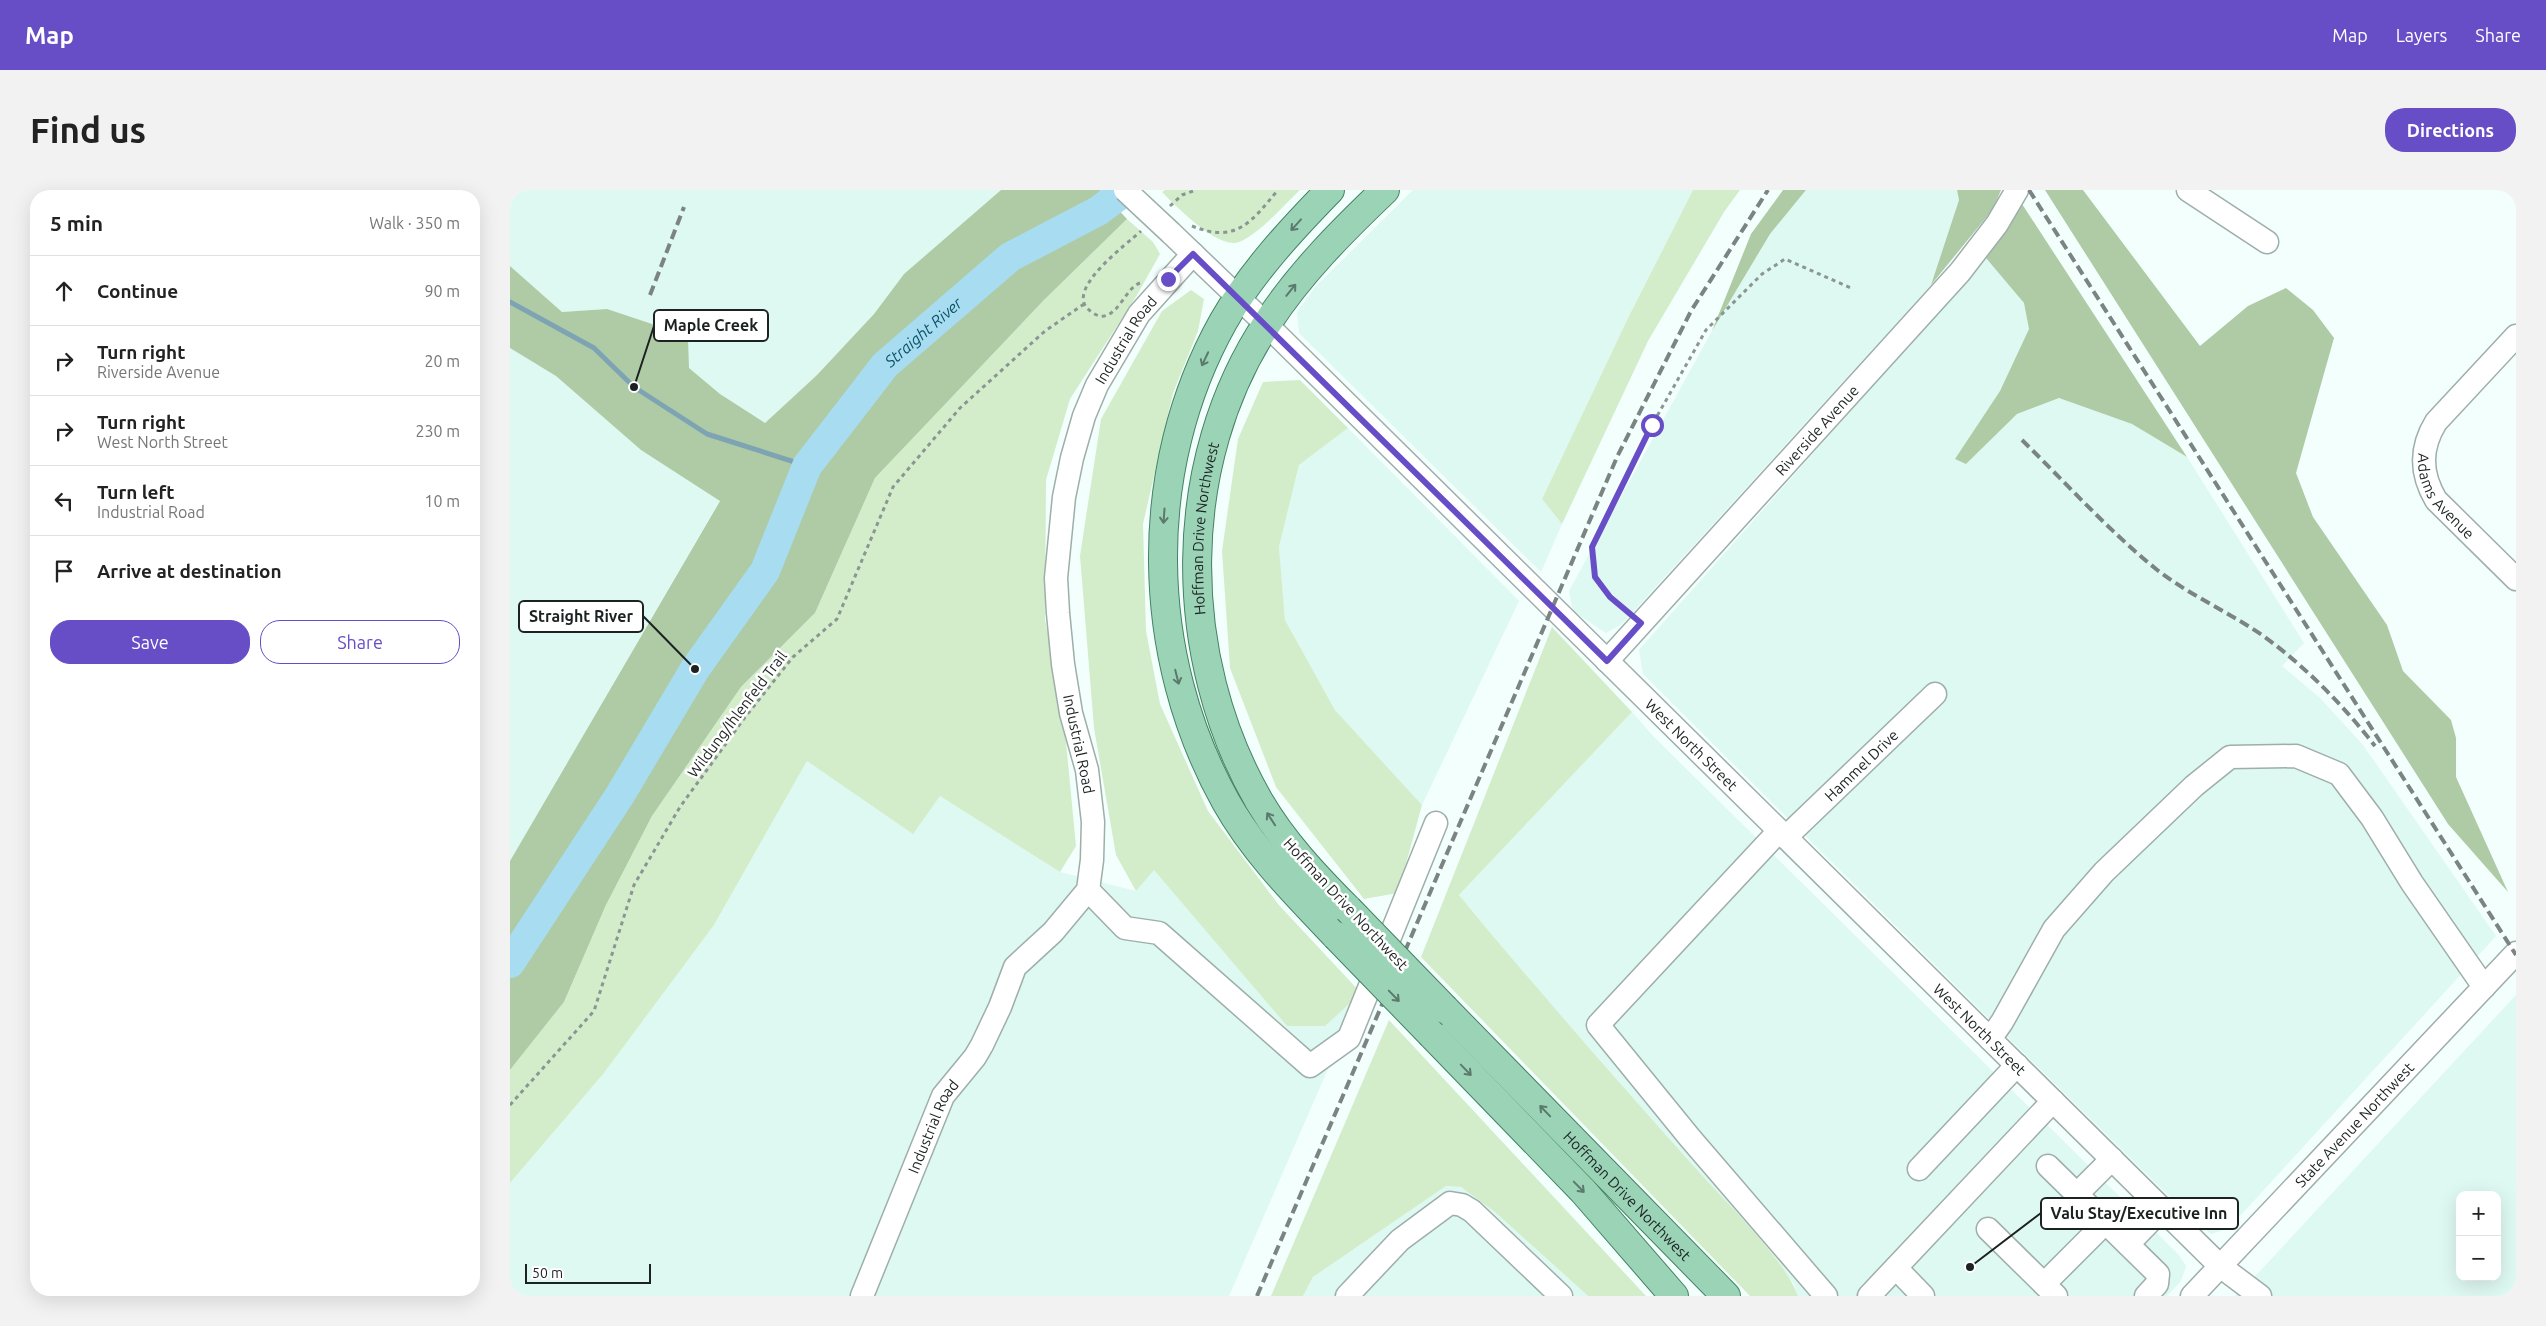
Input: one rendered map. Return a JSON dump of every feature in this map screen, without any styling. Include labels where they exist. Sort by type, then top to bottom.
[{"type":"main road","name":"Hoffman Drive Northwest","points":[[1330,190],[1294,226],[1239,298],[1224,321],[1197,377],[1185,410],[1169,474],[1162,544],[1163,598],[1170,648],[1182,698],[1194,732],[1226,802],[1272,867],[1336,936],[1583,1191],[1674,1296]]},
{"type":"main road","name":"Hoffman Drive Northwest","points":[[1385,190],[1340,233],[1312,265],[1266,324],[1229,397],[1214,440],[1205,484],[1196,563],[1198,604],[1203,642],[1211,684],[1223,723],[1248,780],[1277,828],[1296,853],[1445,1009],[1726,1296]]},
{"type":"street","name":"West North Street","points":[[1125,190],[1266,324],[2220,1266],[2260,1296]]},
{"type":"street","name":"Riverside Avenue","points":[[1607,661],[1960,272],[1997,224],[2017,190]]},
{"type":"street","points":[[2188,190],[2267,242]]},
{"type":"street","name":"Industrial Road","points":[[862,1296],[943,1096],[975,1057],[982,1045],[1000,1007],[1015,967],[1053,932],[1088,890],[1092,860],[1093,822],[1087,770],[1072,713],[1063,664],[1056,578],[1059,539],[1072,458],[1084,416],[1097,385],[1139,314],[1193,254]]},
{"type":"street","name":"Adams Avenue","points":[[2516,336],[2436,422],[2428,435],[2423,452],[2423,470],[2428,486],[2436,500],[2516,579]]},
{"type":"street","name":"Hammel Drive","points":[[1826,1296],[1690,1138],[1598,1025],[1783,834],[1936,694]]},
{"type":"street","points":[[1990,1038],[2002,1022],[2054,929],[2104,872],[2194,786],[2230,757],[2296,756],[2339,774],[2372,818],[2412,883],[2484,987]]},
{"type":"street","points":[[1088,890],[1125,928],[1160,933],[1310,1066],[1349,1038],[1436,822]]},
{"type":"street","name":"State Avenue Northwest","points":[[2192,1296],[2516,953]]},
{"type":"street","points":[[1919,1169],[2017,1065]]},
{"type":"street","points":[[1869,1296],[2054,1101]]},
{"type":"street","points":[[2077,1194],[2112,1159]]},
{"type":"street","points":[[2048,1166],[2158,1274],[2157,1284],[2146,1296]]},
{"type":"street","points":[[1347,1296],[1400,1240],[1450,1203],[1462,1205],[1472,1211],[1561,1296]]},
{"type":"street","points":[[2128,1244],[2162,1209]]},
{"type":"street","points":[[1988,1229],[2050,1290],[2106,1222]]},
{"type":"street","points":[[1896,1268],[1923,1296]]},
{"type":"path","points":[[1168,208],[1182,195],[1196,190]]},
{"type":"path","points":[[1171,233],[1189,225],[1217,235],[1228,233],[1255,217],[1278,190]]},
{"type":"path","points":[[1146,227],[1098,270],[1082,296],[1084,304],[1097,315],[1104,316],[1112,312],[1138,283],[1148,283],[1158,291]]},
{"type":"path","points":[[1641,623],[1610,597],[1595,577],[1592,547],[1652,425],[1706,330],[1762,274],[1785,259],[1851,288]]},
{"type":"path","name":"Wildung/Ihlenfeld Trail","points":[[510,1105],[594,1011],[634,885],[680,807],[746,716],[793,658],[837,619],[894,487],[960,408],[1045,330],[1084,304]]},
{"type":"shaded area","points":[[510,190],[1001,190],[904,274],[874,314],[817,375],[765,423],[720,394],[689,368],[607,309],[562,312],[510,266]]},
{"type":"shaded area","points":[[1413,190],[1693,190],[1629,316],[1542,499],[1562,524],[1541,572],[1299,333],[1297,312],[1315,287]]},
{"type":"shaded area","points":[[1806,190],[1957,190],[1959,200],[1931,285],[1622,624],[1606,633],[1573,611],[1569,591],[1712,331],[1770,234]]},
{"type":"shaded area","points":[[1986,258],[2024,303],[2029,329],[2000,391],[1971,435],[1966,464],[2017,414],[2059,398],[2132,424],[2187,457],[2304,643],[2282,666],[2320,698],[2363,745],[2496,936],[2229,1228],[2211,1234],[2192,1219],[1643,674],[1639,650]]},
{"type":"shaded area","points":[[510,348],[556,376],[641,450],[720,500],[510,861]]},
{"type":"shaded area","points":[[1348,428],[1519,601],[1422,805],[1335,710],[1285,620],[1279,547],[1299,465]]},
{"type":"shaded area","points":[[1632,712],[1653,736],[2179,1255],[2186,1266],[2181,1281],[2167,1296],[1798,1296],[1794,1284],[1759,1240],[1539,991],[1459,895]]},
{"type":"shaded area","points":[[807,761],[913,833],[940,796],[1060,872],[1136,891],[1154,869],[1287,1026],[1361,993],[1229,1296],[510,1296],[510,1183],[604,1073],[714,925]]},
{"type":"shaded area","points":[[2516,995],[2516,1296],[2235,1296],[2262,1269]]},
{"type":"shaded area","points":[[1446,1186],[1461,1187],[1495,1212],[1588,1296],[1303,1296],[1313,1277]]},
{"type":"green space","points":[[1001,190],[1100,190],[1127,219],[1044,300],[875,478],[815,613],[741,687],[652,816],[606,905],[564,1002],[510,1070],[510,861],[720,501],[641,450],[556,376],[510,348],[510,266],[562,312],[607,309],[670,330],[688,339],[689,368],[720,394],[765,423],[817,375],[874,314],[904,274]]},
{"type":"green space","points":[[1165,190],[1300,190],[1255,233],[1239,242],[1230,243],[1220,240],[1198,225],[1162,192]]},
{"type":"green space","points":[[1693,190],[1740,190],[1724,212],[1648,341],[1562,524],[1542,499],[1629,316]]},
{"type":"green space","points":[[1783,190],[1806,190],[1770,234],[1712,331],[1751,234]]},
{"type":"green space","points":[[1957,190],[2001,190],[1993,209],[1931,285],[1959,200]]},
{"type":"green space","points":[[2045,190],[2083,190],[2200,346],[2248,306],[2286,288],[2313,310],[2334,338],[2296,473],[2313,517],[2387,625],[2403,671],[2451,720],[2456,738],[2456,777],[2508,892],[2448,824]]},
{"type":"green space","points":[[2022,204],[2187,457],[2132,424],[2059,398],[2017,414],[1966,464],[1955,459],[2000,391],[2029,329],[2024,303],[1986,258]]},
{"type":"green space","points":[[1127,219],[1153,242],[1160,254],[1137,295],[1070,399],[1046,480],[1045,620],[1063,711],[1076,846],[1060,872],[940,796],[913,834],[807,761],[714,925],[604,1073],[510,1183],[510,1070],[564,1002],[606,905],[652,816],[741,687],[815,613],[875,478],[1044,300]]},
{"type":"green space","points":[[1191,290],[1204,299],[1198,331],[1173,393],[1143,524],[1146,631],[1160,704],[1208,811],[1278,904],[1361,993],[1325,1026],[1287,1026],[1154,870],[1136,891],[1116,855],[1094,728],[1080,556],[1101,419],[1162,311]]},
{"type":"green space","points":[[1300,380],[1348,428],[1299,465],[1279,547],[1285,620],[1335,710],[1422,805],[1398,893],[1364,899],[1276,787],[1230,668],[1222,551],[1238,439],[1263,382]]},
{"type":"green space","points":[[1552,627],[1632,712],[1459,895],[1578,1035],[1769,1249],[1798,1296],[1750,1296],[1421,957]]},
{"type":"green space","points":[[1389,1020],[1646,1296],[1588,1296],[1495,1212],[1461,1187],[1446,1186],[1313,1277],[1303,1296],[1271,1296]]},
{"type":"waterway","name":"Straight River","points":[[510,963],[620,795],[695,669],[765,571],[807,466],[885,365],[1010,257],[1098,211],[1126,190]]},
{"type":"waterway","points":[[510,302],[594,348],[634,387],[707,434],[807,466]]},
{"type":"railway","points":[[1257,1296],[1617,457],[1691,311],[1768,190]]},
{"type":"railway","points":[[2029,190],[2516,955]]},
{"type":"railway","points":[[650,295],[684,207]]},
{"type":"railway","points":[[2022,440],[2104,522],[2156,569],[2182,587],[2262,635],[2308,673],[2337,701],[2375,746]]},
{"type":"place","name":"Maple Creek","points":[[634,387]]},
{"type":"place","name":"Straight River","points":[[695,669]]},
{"type":"place","name":"Valu Stay/Executive Inn","points":[[1970,1267]]},
{"type":"route","points":[[1168,279],[1193,254],[1607,661],[1641,623],[1610,597],[1595,577],[1592,547],[1652,425]]}]
